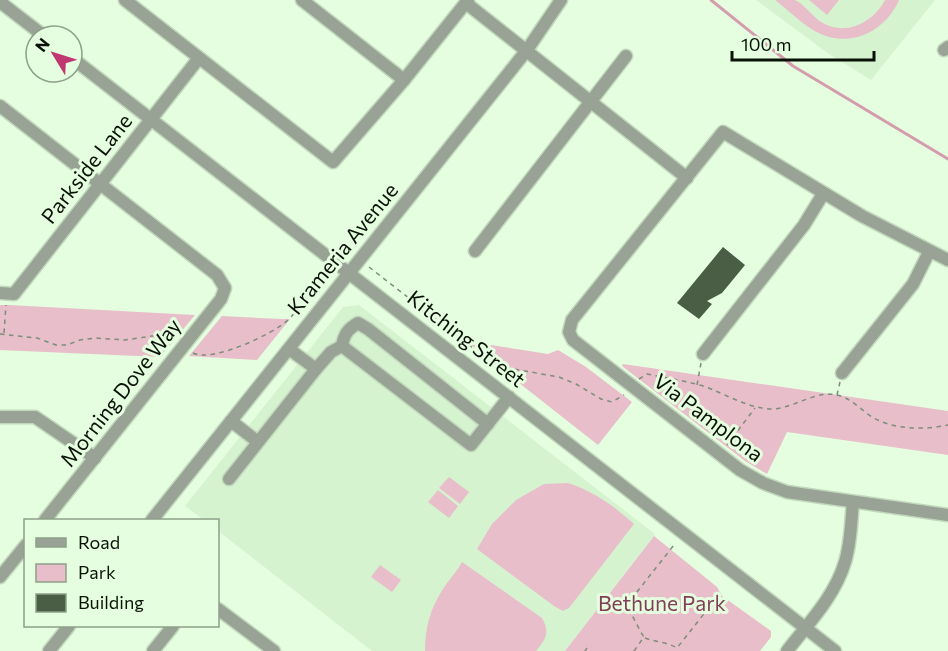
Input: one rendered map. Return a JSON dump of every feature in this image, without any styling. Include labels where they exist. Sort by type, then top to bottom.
[{"type":"street","points":[[125,0],[333,162],[404,80],[467,1],[687,178],[723,132],[823,194],[948,260]]},
{"type":"street","points":[[302,0],[404,80]]},
{"type":"street","name":"Krameria Avenue","points":[[153,519],[527,50],[561,0]]},
{"type":"street","points":[[0,2],[28,24]]},
{"type":"street","points":[[475,251],[626,56]]},
{"type":"street","name":"Parkside Lane","points":[[3,293],[14,294],[199,57]]},
{"type":"street","name":"Kitching Street","points":[[84,67],[835,651]]},
{"type":"street","points":[[0,106],[100,184]]},
{"type":"street","name":"Via Pamplona","points":[[687,178],[572,320],[569,332],[573,340],[748,474],[787,492],[948,515]]},
{"type":"street","name":"Morning Dove Way","points":[[46,519],[220,299],[225,288],[218,275],[100,184]]},
{"type":"street","points":[[703,354],[804,225],[823,194]]},
{"type":"street","points":[[842,373],[913,284],[929,252]]},
{"type":"street","points":[[342,346],[344,336],[358,323],[488,424]]},
{"type":"street","points":[[342,346],[471,445],[509,397]]},
{"type":"street","points":[[229,479],[316,369],[331,352],[342,346]]},
{"type":"street","points":[[289,349],[316,369]]},
{"type":"street","points":[[0,417],[35,417],[94,458]]},
{"type":"street","points":[[231,421],[258,442]]},
{"type":"street","points":[[787,651],[827,599],[845,562],[853,502]]},
{"type":"street","points":[[0,577],[24,547]]},
{"type":"street","points":[[219,610],[274,651]]},
{"type":"street","points":[[49,651],[68,627]]},
{"type":"street","points":[[153,651],[172,627]]},
{"type":"path","points":[[374,271],[496,366],[559,377],[576,384],[600,399],[612,402],[620,399],[641,376],[648,374],[697,385],[756,408],[787,407],[823,395],[837,395],[889,425],[922,429],[948,425]]},
{"type":"path","points":[[3,293],[2,334],[37,338],[63,345],[95,338],[125,340],[166,334],[196,355],[216,354],[267,334],[292,316],[321,276]]},
{"type":"path","points":[[697,385],[703,354]]},
{"type":"path","points":[[720,454],[756,408]]},
{"type":"path","points":[[674,545],[625,607],[632,613],[636,626],[644,637],[677,648],[722,591]]},
{"type":"path","points":[[633,651],[644,637]]},
{"type":"shaded area","points":[[756,0],[935,0],[871,80],[829,54]]},
{"type":"shaded area","points":[[359,305],[655,534],[565,651],[372,651],[219,532],[219,519],[203,519],[185,506],[343,307]]},
{"type":"green space","points":[[775,0],[795,0],[821,22],[839,28],[849,28],[866,21],[885,0],[899,0],[886,20],[877,28],[867,34],[845,39],[833,38],[815,31]]},
{"type":"green space","points":[[809,0],[839,0],[827,15]]},
{"type":"green space","points":[[0,305],[195,315],[160,357],[0,350]]},
{"type":"green space","points":[[222,316],[290,319],[257,360],[189,356]]},
{"type":"green space","points":[[472,342],[548,354],[558,350],[586,367],[632,402],[598,445],[471,345]]},
{"type":"green space","points":[[623,364],[948,411],[948,455],[787,432],[767,474],[745,461],[622,366]]},
{"type":"green space","points":[[449,477],[469,492],[460,504],[439,488]]},
{"type":"green space","points":[[568,483],[604,500],[634,524],[569,608],[563,611],[477,549],[492,524],[516,500],[544,484]]},
{"type":"green space","points":[[438,490],[458,506],[449,518],[428,502]]},
{"type":"green space","name":"Bethune Park","points":[[654,536],[717,587],[722,596],[771,631],[771,637],[760,651],[565,651]]},
{"type":"green space","points":[[462,562],[542,618],[546,627],[546,635],[536,651],[425,651],[427,627],[438,596]]},
{"type":"green space","points":[[380,565],[401,580],[392,592],[371,577]]},
{"type":"building","points":[[723,247],[745,265],[722,293],[707,301],[712,304],[699,319],[677,303]]},
{"type":"waterway","points":[[711,0],[793,66],[948,159]]}]
